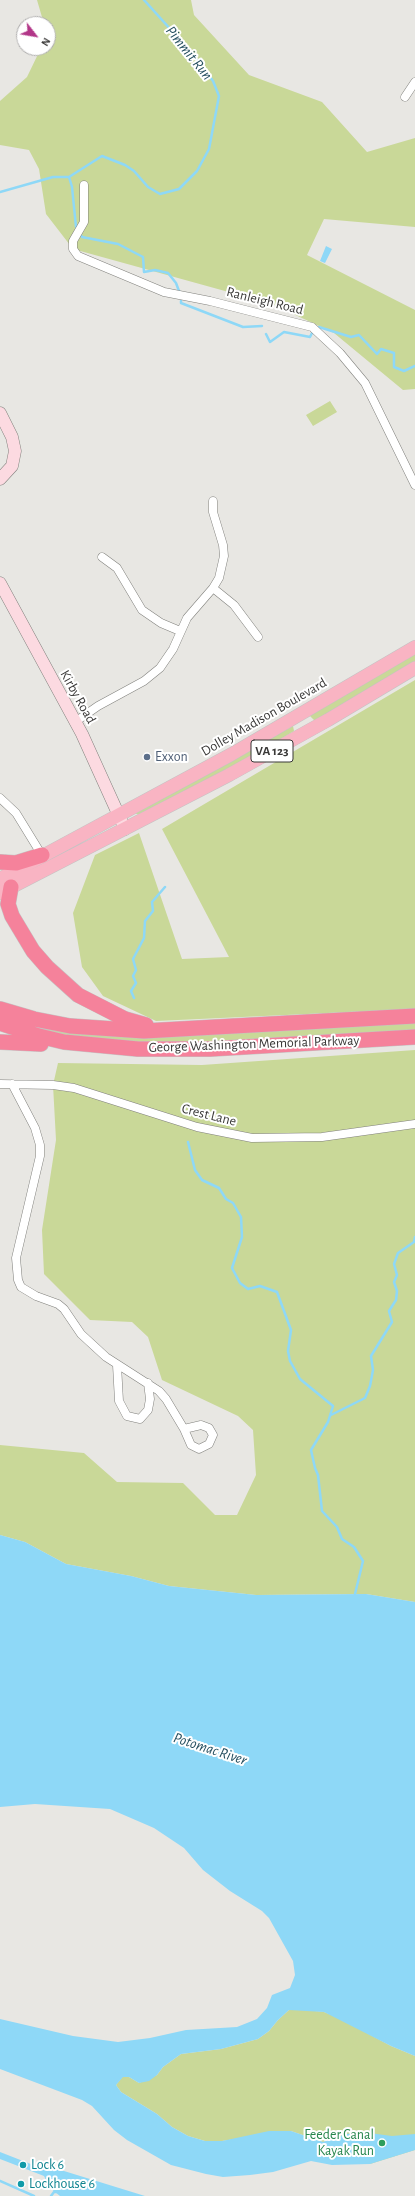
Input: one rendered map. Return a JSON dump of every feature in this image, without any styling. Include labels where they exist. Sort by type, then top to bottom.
[{"type":"highway","points":[[0,862],[16,863],[46,861]]},
{"type":"highway","points":[[4,886],[12,916],[33,951],[69,988],[100,1008],[125,1019],[140,1024],[187,1030]]},
{"type":"highway","name":"George Washington Memorial Parkway","points":[[0,1009],[45,1021],[89,1028],[144,1031],[187,1030],[415,1016]]},
{"type":"highway","name":"George Washington Memorial Parkway","points":[[0,1023],[51,1039],[94,1046],[138,1049],[210,1049],[415,1037]]},
{"type":"highway","points":[[0,1042],[22,1042],[57,1046],[94,1046]]},
{"type":"main road","points":[[0,413],[12,437],[15,451],[12,466],[0,479]]},
{"type":"main road","name":"Kirby Road","points":[[0,583],[75,722],[125,828]]},
{"type":"main road","name":"Dolley Madison Boulevard","points":[[4,886],[46,861],[118,814],[298,717],[415,647]]},
{"type":"main road","name":"Dolley Madison Boulevard","points":[[46,861],[125,828],[307,732],[415,668]]},
{"type":"main road","points":[[298,717],[307,732]]},
{"type":"street","points":[[405,97],[415,82]]},
{"type":"street","name":"Ranleigh Road","points":[[84,185],[82,211],[84,222],[73,242],[73,249],[78,256],[168,293],[210,301],[312,327],[340,354],[365,382],[415,485]]},
{"type":"street","points":[[75,722],[152,676],[167,659],[180,631],[196,606],[213,588],[219,578],[224,556],[223,545],[213,512],[213,501]]},
{"type":"street","points":[[102,557],[116,568],[142,610],[161,623],[180,631]]},
{"type":"street","points":[[213,588],[234,605],[258,637]]},
{"type":"street","points":[[0,798],[16,813],[46,861]]},
{"type":"street","name":"Crest Lane","points":[[0,1084],[53,1085],[74,1088],[203,1129],[252,1138],[322,1137],[415,1124]]},
{"type":"street","points":[[12,1084],[35,1128],[40,1145],[40,1156],[17,1250],[16,1270],[18,1280],[26,1291],[51,1300],[64,1309],[81,1334],[106,1357],[148,1383],[166,1398],[184,1429]]},
{"type":"street","points":[[117,1365],[119,1401],[127,1416],[140,1419],[148,1410],[150,1399],[148,1383]]},
{"type":"green space","points":[[37,0],[191,0],[194,15],[249,75],[322,102],[367,152],[415,138],[415,227],[324,219],[307,255],[415,310],[415,389],[403,390],[334,333],[272,304],[73,249],[46,214],[39,169],[29,150],[0,145],[0,101],[27,77],[37,56],[56,56],[56,16],[42,16]]},
{"type":"green space","points":[[330,401],[337,412],[313,426],[306,415]]},
{"type":"green space","points":[[415,650],[415,662],[315,721],[310,716],[311,713]]},
{"type":"green space","points":[[415,680],[415,1009],[156,1021],[103,996],[82,967],[73,913],[95,855],[139,833],[182,959],[229,957],[162,829]]},
{"type":"green space","points":[[293,726],[294,731],[251,757],[140,815],[134,813]]},
{"type":"green space","points":[[17,1018],[60,1028],[415,1018],[415,1032],[173,1045],[101,1042],[36,1031]]},
{"type":"green space","points":[[415,1050],[415,1602],[366,1594],[256,1595],[169,1586],[131,1576],[66,1564],[25,1542],[0,1535],[0,1445],[84,1453],[117,1482],[183,1483],[215,1515],[237,1515],[256,1475],[253,1430],[238,1416],[162,1380],[148,1337],[132,1322],[90,1320],[44,1274],[42,1230],[56,1140],[53,1085],[58,1063],[202,1065]]},
{"type":"green space","points":[[298,2009],[324,2012],[339,2018],[391,2046],[415,2056],[415,2150],[370,2164],[346,2134],[323,2142],[291,2131],[222,2141],[205,2141],[188,2136],[172,2127],[157,2114],[121,2092],[116,2085],[122,2077],[129,2077],[139,2083],[157,2075],[163,2067],[181,2054],[221,2049],[258,2039],[269,2031],[289,2010]]},
{"type":"water","points":[[326,246],[332,249],[325,263],[320,261]]},
{"type":"water","name":"Potomac River","points":[[0,1535],[25,1542],[66,1564],[131,1576],[169,1586],[256,1595],[366,1594],[415,1602],[415,2056],[391,2046],[324,2012],[289,2010],[269,2031],[258,2039],[221,2049],[181,2054],[163,2067],[157,2075],[149,2081],[139,2083],[129,2077],[123,2077],[116,2085],[121,2092],[157,2114],[172,2127],[188,2136],[205,2141],[222,2141],[269,2131],[291,2131],[323,2142],[346,2134],[362,2132],[392,2136],[415,2134],[415,2150],[370,2164],[332,2165],[311,2161],[273,2172],[250,2175],[223,2177],[206,2174],[171,2165],[127,2140],[114,2130],[92,2106],[82,2100],[0,2069],[0,2019],[73,2036],[118,2042],[150,2038],[186,2030],[237,2027],[257,2019],[267,2008],[272,1995],[290,1988],[295,1975],[293,1961],[269,1918],[262,1911],[230,1891],[203,1870],[184,1848],[154,1828],[110,1809],[35,1804],[0,1807]]},
{"type":"water","points":[[0,2152],[46,2170],[48,2167],[64,2171],[145,2196],[60,2196],[50,2188],[44,2176],[0,2159]]},
{"type":"waterway","name":"Pimmit Run","points":[[0,192],[53,177],[69,177],[102,156],[125,165],[134,171],[148,187],[160,194],[179,189],[197,171],[209,149],[219,96],[213,81],[190,51],[144,0]]},
{"type":"waterway","points":[[69,177],[72,187],[76,227]]},
{"type":"waterway","points":[[81,235],[82,237],[118,244],[143,257],[144,272],[155,270],[168,273],[176,283],[179,291]]},
{"type":"waterway","points":[[181,301],[181,303],[243,327],[262,326]]},
{"type":"waterway","points":[[319,327],[351,337],[359,335],[377,354],[381,349],[394,353],[394,367],[404,371],[415,366]]},
{"type":"waterway","points":[[266,334],[270,342],[284,332],[310,337],[312,333]]},
{"type":"waterway","points":[[134,998],[131,991],[136,983],[133,976],[136,970],[133,959],[144,938],[145,921],[153,911],[152,902],[165,887]]},
{"type":"waterway","points":[[188,1142],[195,1170],[202,1180],[219,1188],[226,1199],[233,1203],[241,1217],[242,1237],[232,1268],[240,1283],[248,1289],[260,1286],[277,1292],[291,1330],[288,1351],[290,1361],[300,1379],[333,1406],[328,1422],[311,1450],[318,1475],[322,1511],[337,1527],[342,1539],[354,1547],[363,1561],[355,1594]]},
{"type":"waterway","points":[[331,1415],[365,1398],[370,1386],[373,1370],[371,1356],[392,1322],[389,1311],[396,1300],[397,1291],[394,1282],[397,1275],[394,1264],[398,1253],[414,1242],[415,1237]]},
{"type":"waterway","points":[[0,2181],[34,2196]]},
{"type":"waterway","points":[[51,2196],[54,2192],[57,2192]]},
{"type":"place","name":"Exxon","points":[[147,757]]},
{"type":"place","name":"Feeder Canal Kayak Run","points":[[382,2143]]},
{"type":"place","name":"Lock 6","points":[[23,2165]]},
{"type":"place","name":"Lockhouse 6","points":[[21,2184]]}]
